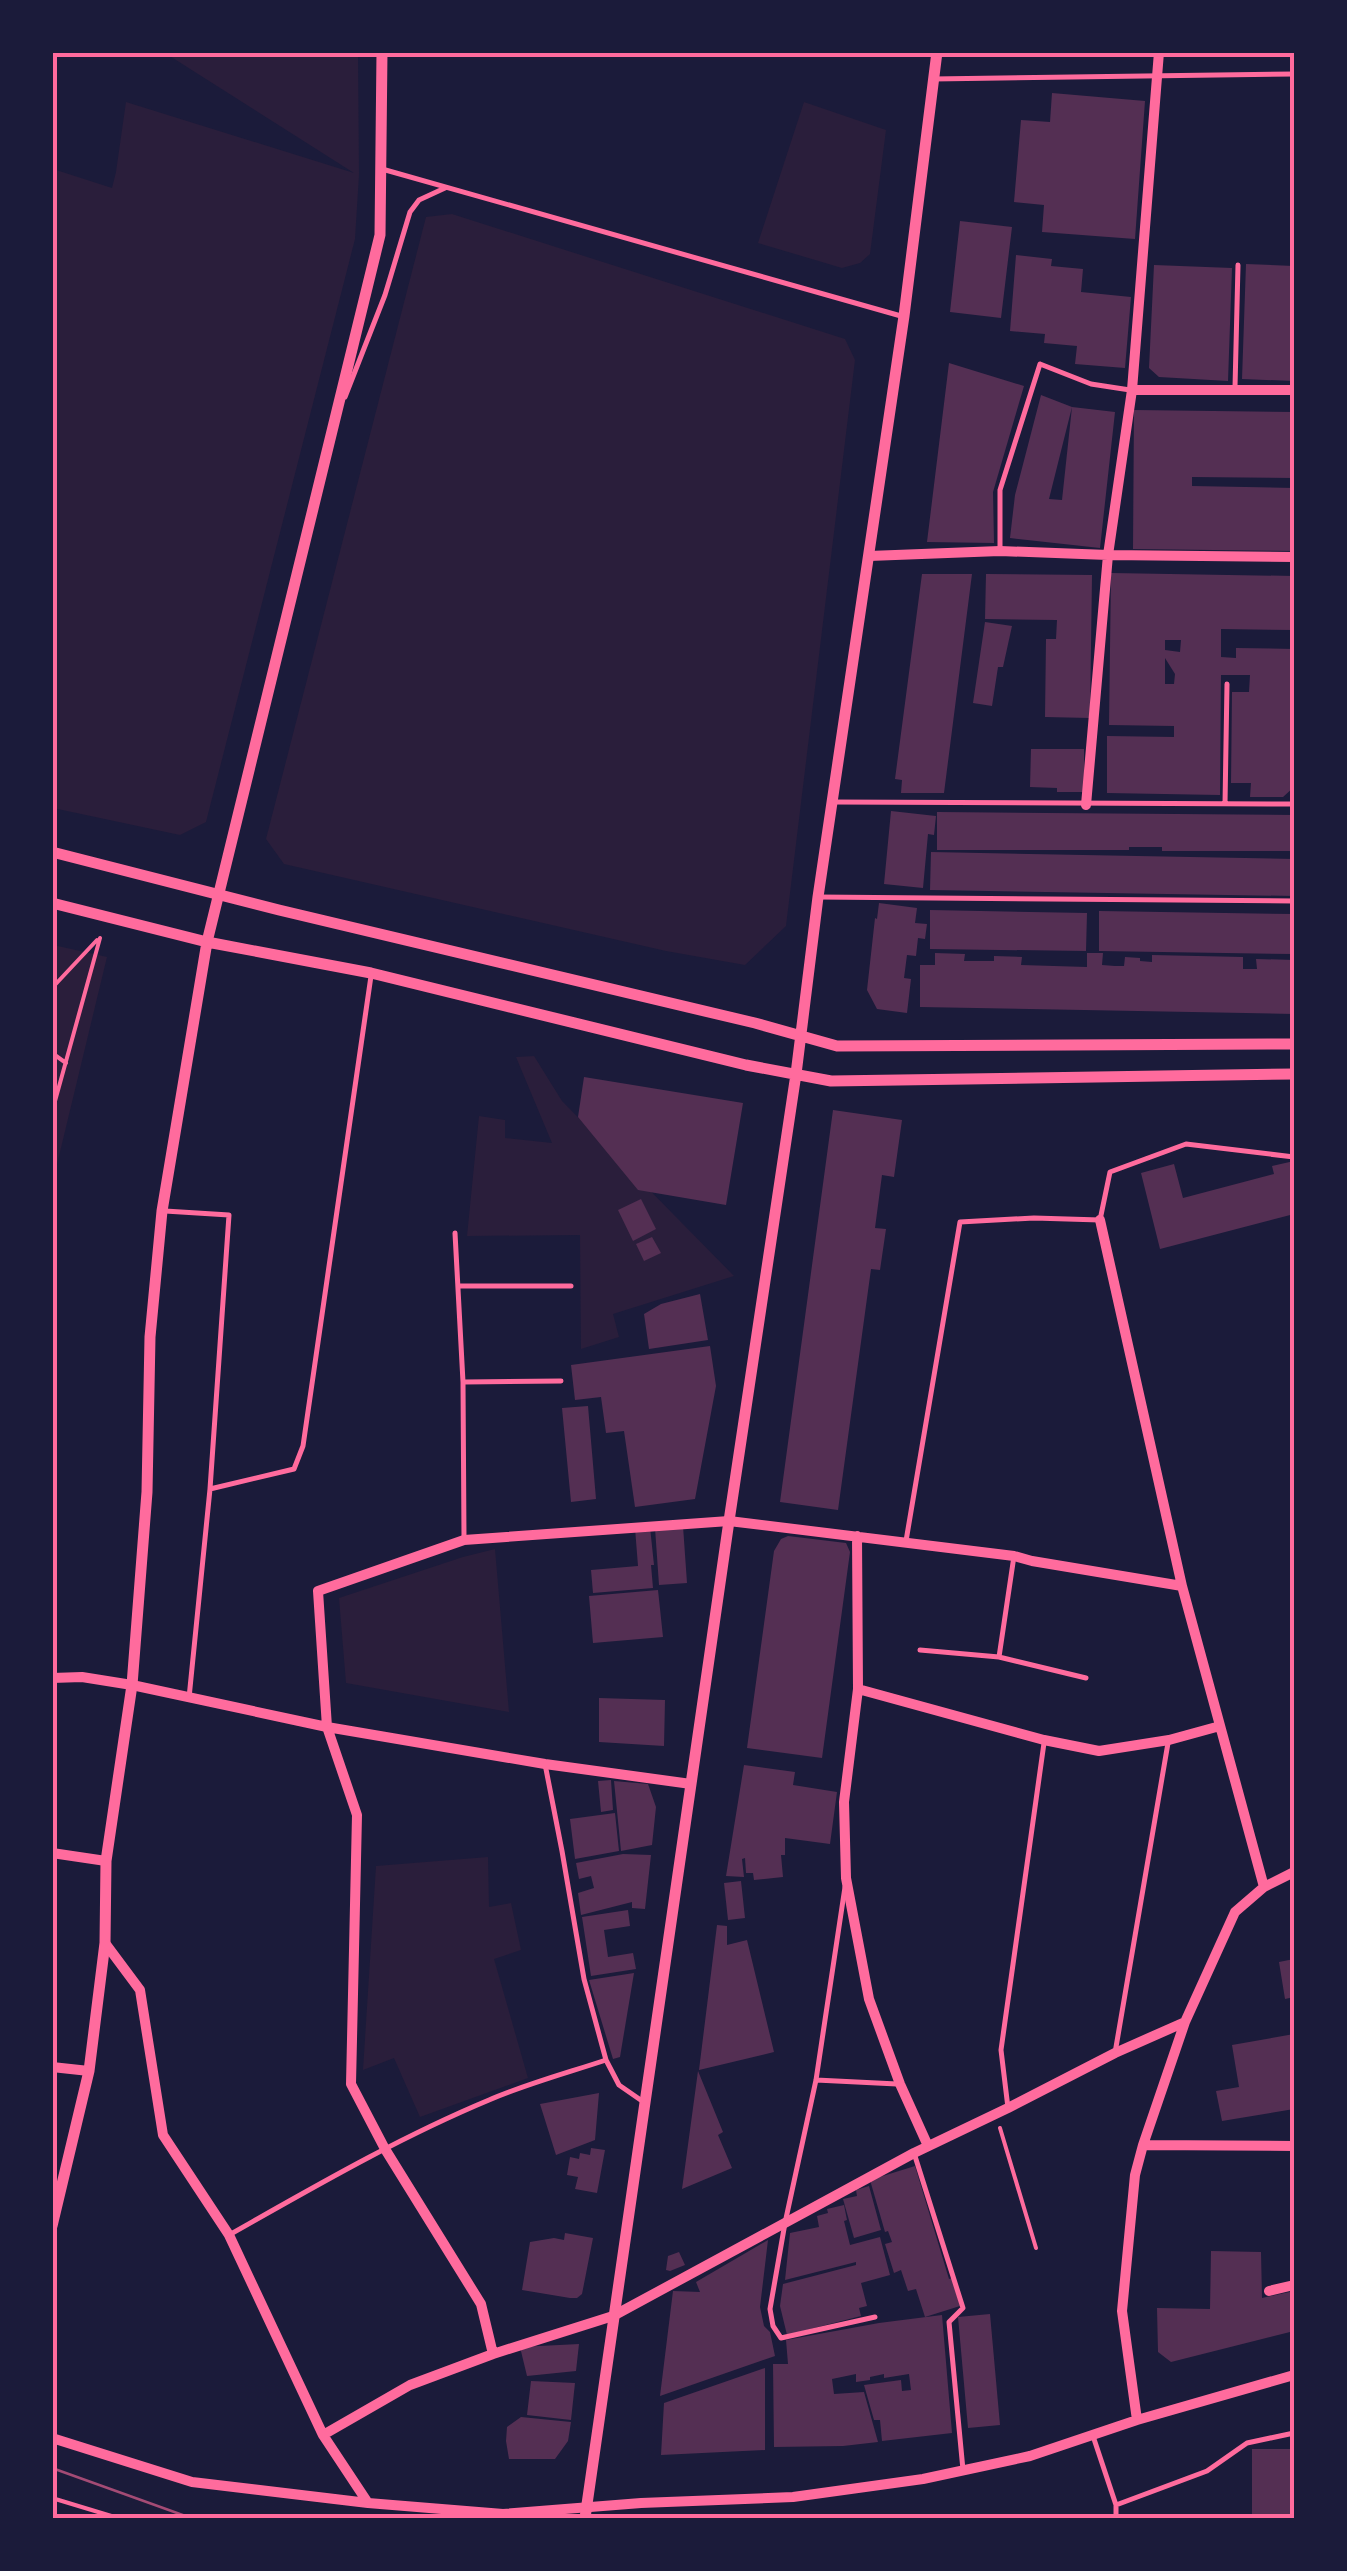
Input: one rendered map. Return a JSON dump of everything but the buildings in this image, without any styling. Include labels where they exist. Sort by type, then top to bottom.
[{"type":"street","points":[[52,2226],[89,2071],[105,1942],[106,1862],[132,1685],[147,1492],[150,1337],[162,1211],[207,942],[380,236],[382,52]]},
{"type":"street","points":[[586,2513],[796,1074],[818,897],[904,316],[937,52]]},
{"type":"street","points":[[1086,804],[1108,556],[1132,390],[1159,52]]},
{"type":"street","points":[[1132,390],[1294,390]]},
{"type":"street","points":[[869,556],[1000,552],[1294,557]]},
{"type":"street","points":[[52,852],[837,1046],[1294,1044]]},
{"type":"street","points":[[52,903],[207,942],[371,973],[746,1065],[831,1081],[1294,1074]]},
{"type":"street","points":[[1100,1220],[1182,1586],[1264,1887]]},
{"type":"street","points":[[493,2354],[481,2304],[385,2148],[351,2084],[358,1814],[327,1727],[318,1591],[464,1540],[729,1521],[1014,1556],[1182,1586]]},
{"type":"street","points":[[856,1536],[858,1688],[844,1802],[846,1878],[869,1999],[928,2146]]},
{"type":"street","points":[[52,1678],[132,1685],[327,1727],[691,1784]]},
{"type":"street","points":[[858,1688],[1044,1740],[1099,1751],[1169,1740],[1220,1726]]},
{"type":"street","points":[[52,1854],[106,1862]]},
{"type":"street","points":[[1137,2420],[1122,2311],[1142,2145],[1185,2022],[1235,1912],[1264,1887],[1294,1872]]},
{"type":"street","points":[[105,1942],[140,1990],[163,2136],[229,2235],[322,2434],[368,2504]]},
{"type":"street","points":[[322,2434],[410,2385],[614,2316],[914,2153],[1115,2052],[1185,2022]]},
{"type":"street","points":[[52,2067],[89,2071]]},
{"type":"street","points":[[1142,2145],[1294,2146]]},
{"type":"street","points":[[1270,2291],[1294,2285]]},
{"type":"street","points":[[52,2438],[192,2482],[368,2504],[502,2514],[586,2513],[641,2503],[793,2497],[923,2479],[1030,2456],[1137,2420],[1294,2376]]},
{"type":"lane","points":[[932,79],[1294,74]]},
{"type":"lane","points":[[382,169],[904,316]]},
{"type":"lane","points":[[334,427],[385,295],[410,212],[419,200],[445,188]]},
{"type":"lane","points":[[1234,392],[1238,265]]},
{"type":"lane","points":[[1000,552],[1000,490],[1040,364],[1090,384],[1132,390]]},
{"type":"lane","points":[[1226,804],[1228,684]]},
{"type":"lane","points":[[832,802],[1294,804]]},
{"type":"lane","points":[[818,897],[1294,901]]},
{"type":"lane","points":[[210,1490],[294,1469],[303,1446],[371,973]]},
{"type":"lane","points":[[906,1544],[960,1222],[1100,1220],[1110,1172],[1186,1144],[1294,1157]]},
{"type":"lane","points":[[162,1211],[229,1216],[210,1490],[189,1698]]},
{"type":"lane","points":[[454,1233],[463,1382],[464,1540]]},
{"type":"lane","points":[[458,1286],[572,1286]]},
{"type":"lane","points":[[463,1382],[560,1380]]},
{"type":"lane","points":[[999,1656],[1014,1556]]},
{"type":"lane","points":[[920,1650],[999,1656],[1086,1678]]},
{"type":"lane","points":[[1008,2108],[1001,2050],[1044,1740]]},
{"type":"lane","points":[[1115,2052],[1169,1740]]},
{"type":"lane","points":[[545,1764],[584,1979],[606,2060],[619,2085],[645,2103]]},
{"type":"lane","points":[[846,1878],[816,2080],[770,2308],[773,2326],[781,2338],[876,2316]]},
{"type":"lane","points":[[229,2235],[385,2148],[490,2099],[606,2060]]},
{"type":"lane","points":[[816,2080],[900,2084]]},
{"type":"lane","points":[[914,2153],[964,2308],[949,2322],[963,2470]]},
{"type":"lane","points":[[1116,2504],[1207,2471],[1247,2442],[1294,2433]]},
{"type":"lane","points":[[1092,2435],[1116,2504],[1116,2518]]},
{"type":"path","points":[[53,985],[100,938],[53,1111]]},
{"type":"path","points":[[52,1053],[66,1063]]},
{"type":"path","points":[[996,2114],[1036,2248]]},
{"type":"path","points":[[52,2498],[118,2518]]},
{"type":"shaded area","points":[[165,53],[358,53],[355,239],[206,822],[180,835],[53,808],[53,169],[112,188],[126,102],[354,173]]},
{"type":"shaded area","points":[[804,102],[886,130],[870,254],[860,263],[842,268],[758,243]]},
{"type":"shaded area","points":[[452,214],[845,339],[855,360],[786,926],[745,965],[666,951],[284,864],[266,839],[426,217]]},
{"type":"shaded area","points":[[53,945],[107,957],[53,1181]]},
{"type":"shaded area","points":[[534,1056],[562,1101],[734,1276],[613,1314],[619,1337],[581,1349],[580,1235],[467,1236],[479,1116],[505,1120],[505,1138],[552,1143],[516,1057]]},
{"type":"shaded area","points":[[495,1549],[509,1712],[346,1683],[339,1598]]},
{"type":"shaded area","points":[[488,1857],[489,1907],[511,1903],[521,1950],[494,1959],[528,2078],[420,2117],[394,2058],[363,2070],[376,1866]]},
{"type":"tram line","points":[[52,2468],[191,2518]]}]
